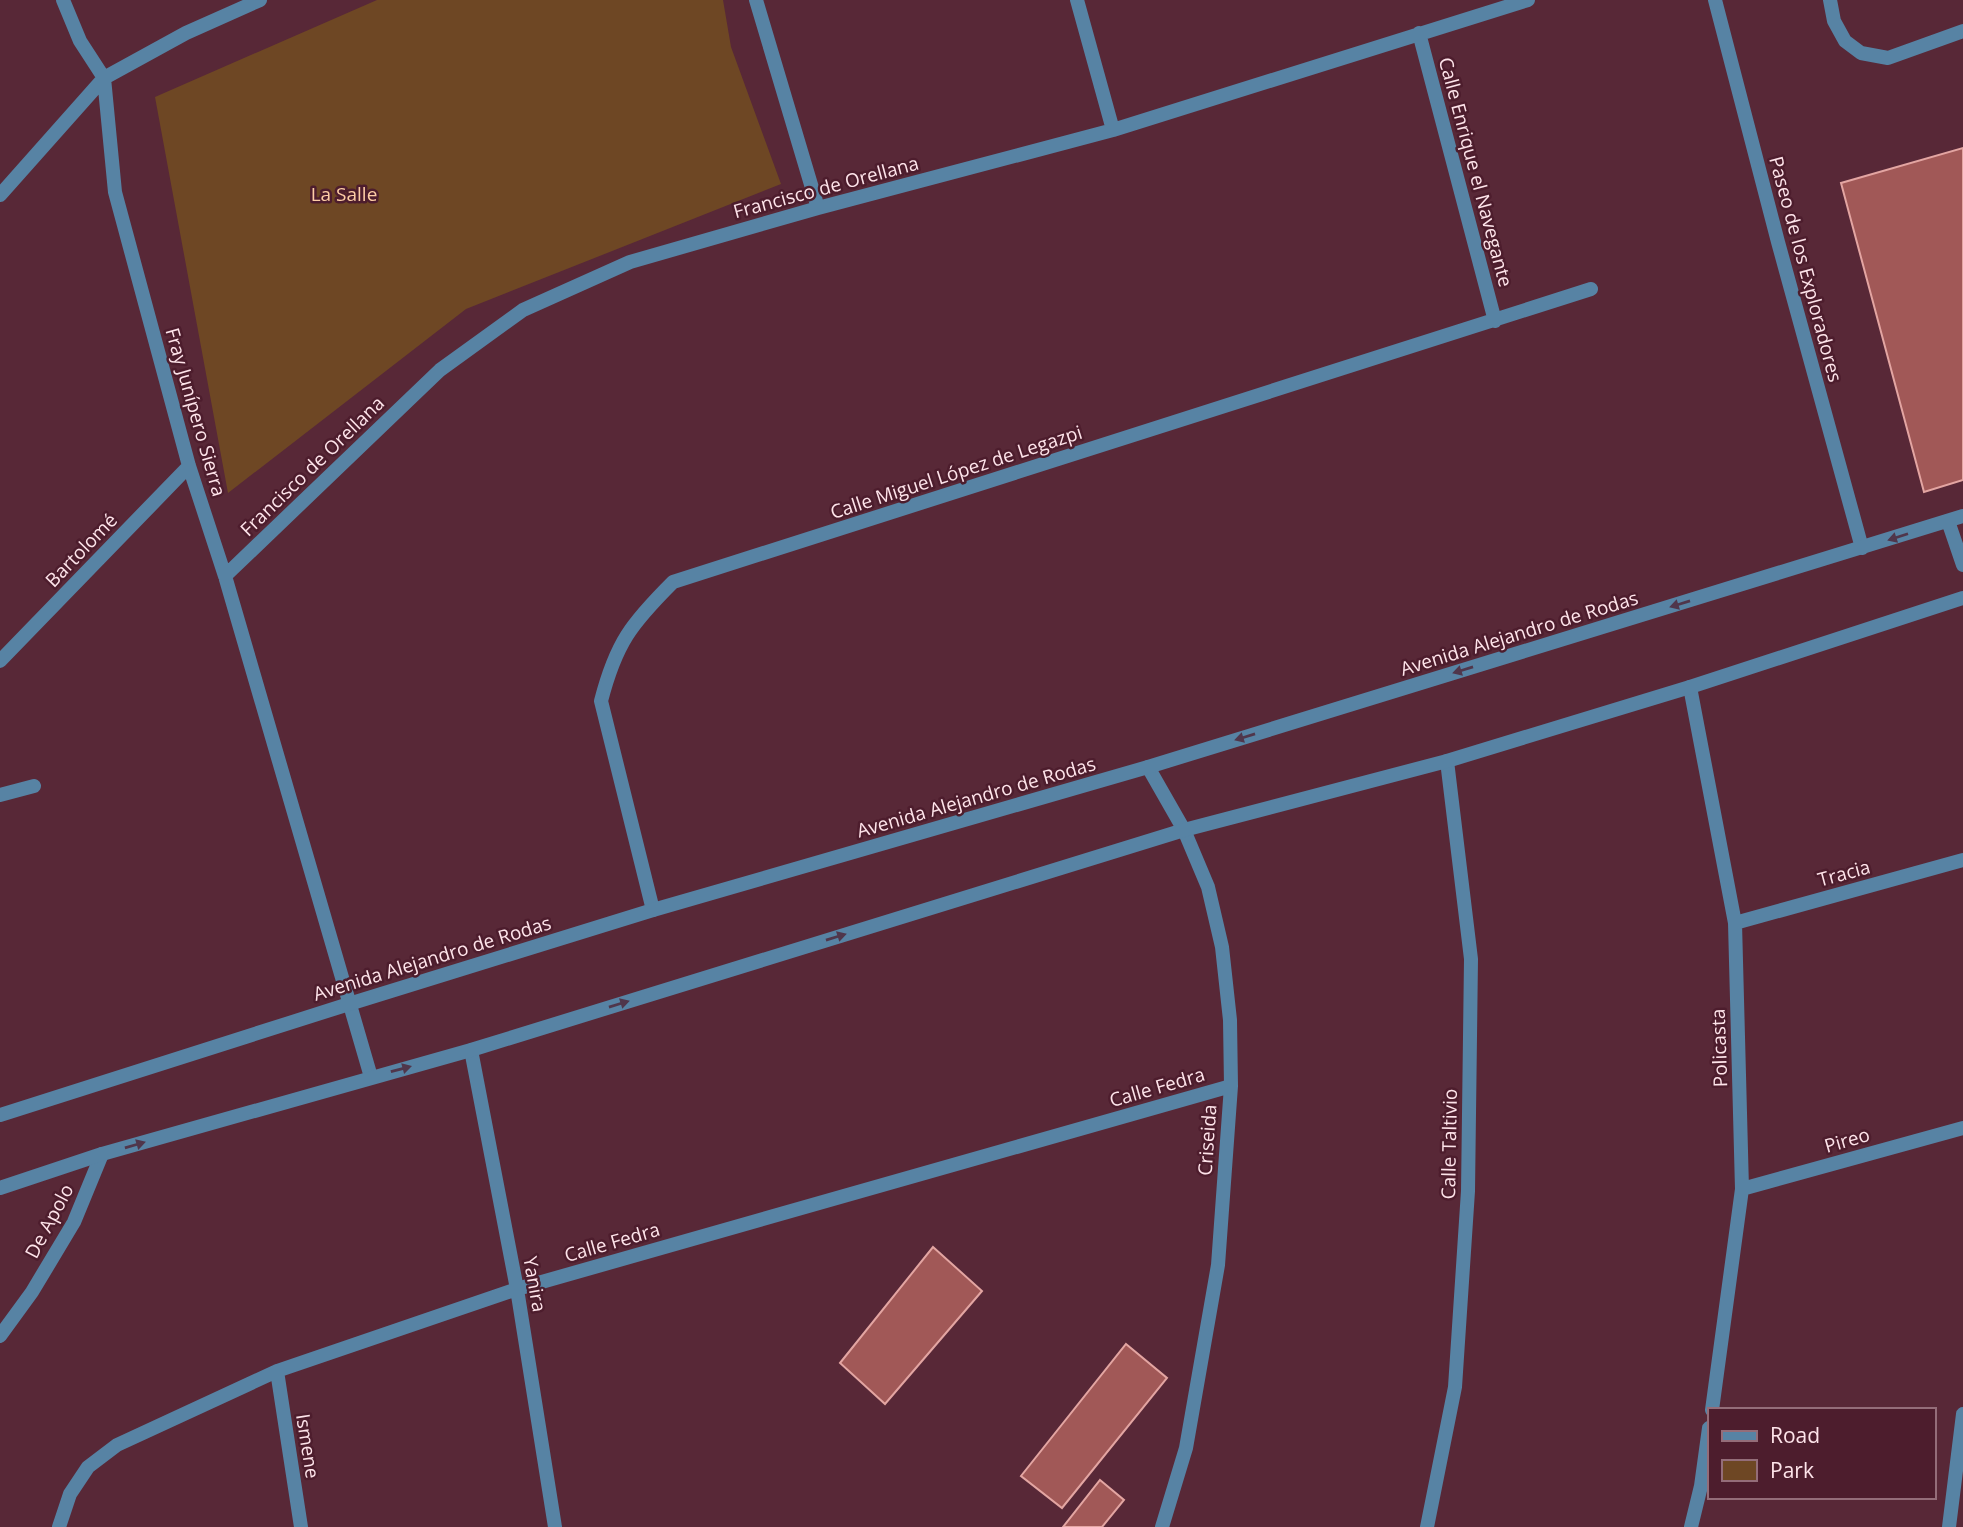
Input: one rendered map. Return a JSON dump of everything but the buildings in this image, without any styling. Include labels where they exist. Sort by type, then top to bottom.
[{"type":"street","name":"Fray Junípero Sierra","points":[[63,0],[80,41],[104,78],[114,192],[190,466],[225,576],[371,1077]]},
{"type":"street","points":[[0,195],[104,78],[186,33],[260,0]]},
{"type":"street","points":[[757,0],[818,208]]},
{"type":"street","points":[[1077,0],[1113,130]]},
{"type":"street","name":"Francisco de Orellana","points":[[225,576],[440,370],[523,310],[630,262],[818,208],[1113,130],[1528,0]]},
{"type":"street","name":"Paseo de los Exploradores","points":[[1715,0],[1862,548]]},
{"type":"street","points":[[1830,0],[1834,21],[1845,41],[1861,52],[1888,58],[1963,31]]},
{"type":"street","name":"Calle Enrique el Navegante","points":[[1419,33],[1495,321]]},
{"type":"street","name":"Calle Miguel López de Legazpi","points":[[653,910],[601,701],[609,670],[623,637],[647,607],[673,582],[1591,289]]},
{"type":"street","name":"Bartolomé","points":[[0,661],[190,466]]},
{"type":"street","points":[[1956,518],[1963,565]]},
{"type":"street","name":"Avenida Alejandro de Rodas","points":[[0,1115],[653,910],[1148,767],[1956,518]]},
{"type":"street","points":[[0,1188],[102,1154],[471,1050],[1184,830],[1447,761],[1690,687],[1963,598]]},
{"type":"street","name":"Policasta","points":[[1690,687],[1735,923],[1742,1189],[1712,1408]]},
{"type":"street","name":"Calle Taltivio","points":[[1427,1527],[1455,1387],[1468,1191],[1471,959],[1447,761]]},
{"type":"street","name":"Criseida","points":[[1148,767],[1184,830],[1208,887],[1222,947],[1230,1020],[1231,1086],[1218,1265],[1186,1448],[1162,1527]]},
{"type":"street","points":[[0,795],[34,786]]},
{"type":"street","name":"Tracia","points":[[1735,923],[1963,860]]},
{"type":"street","name":"Yanira","points":[[471,1050],[517,1289],[555,1527]]},
{"type":"street","name":"Calle Fedra","points":[[59,1527],[71,1494],[88,1466],[117,1445],[277,1371],[517,1289],[1231,1086]]},
{"type":"street","name":"Pireo","points":[[1742,1189],[1963,1128]]},
{"type":"street","name":"De Apolo","points":[[0,1336],[32,1292],[74,1222],[102,1154]]},
{"type":"street","name":"Ismene","points":[[277,1371],[301,1527]]},
{"type":"street","points":[[1949,1527],[1963,1414]]},
{"type":"street","points":[[1691,1527],[1701,1486],[1708,1435]]},
{"type":"green space","name":"La Salle","points":[[377,0],[723,0],[731,47],[781,184],[466,309],[228,493],[155,97]]}]
